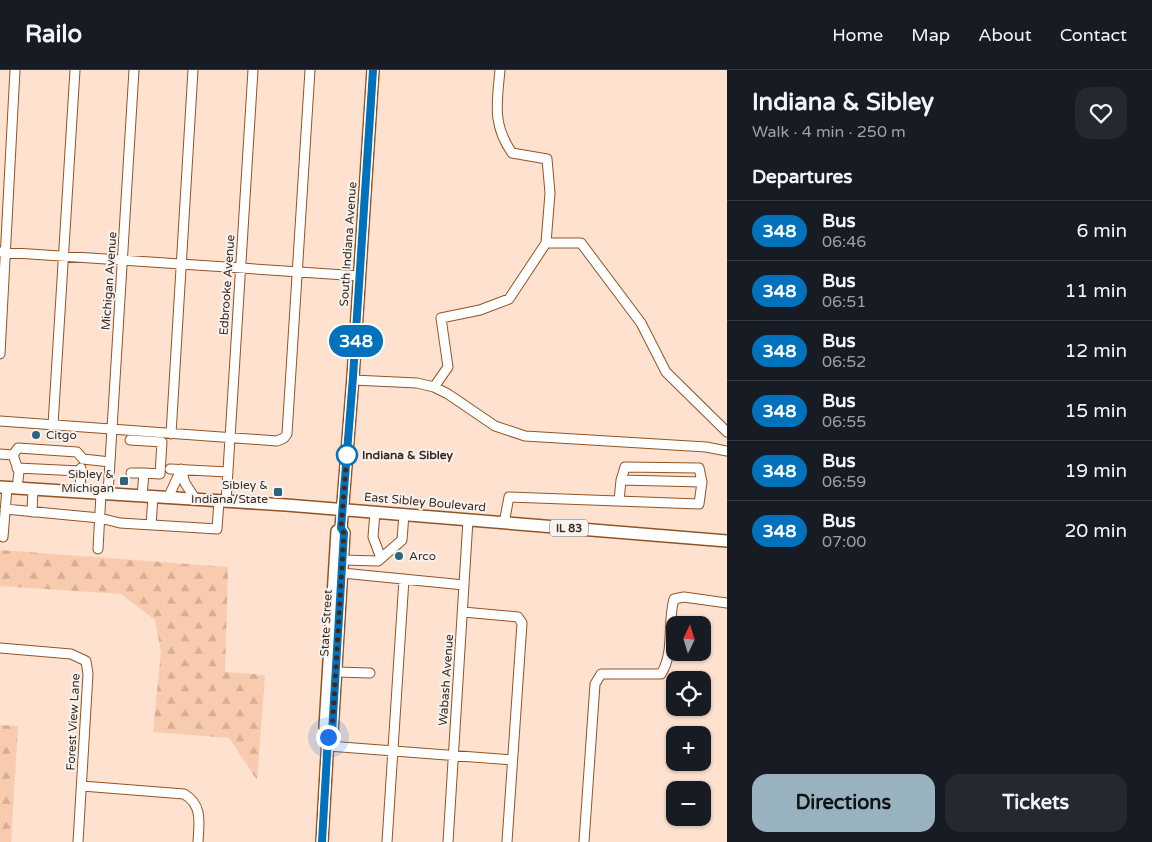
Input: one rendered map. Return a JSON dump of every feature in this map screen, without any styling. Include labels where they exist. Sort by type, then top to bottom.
[{"type":"main road","name":"South Indiana Avenue","points":[[343,510],[373,70]]},
{"type":"main road","name":"East Sibley Boulevard","points":[[8,488],[404,514],[724,541]]},
{"type":"main road","name":"State Street","points":[[322,842],[328,742],[325,731],[339,530],[343,510]]},
{"type":"main road","name":"State Street","points":[[328,742],[332,733],[343,560],[344,533],[339,530]]},
{"type":"street","points":[[0,354],[3,252],[15,70]]},
{"type":"street","points":[[53,425],[75,70]]},
{"type":"street","name":"Michigan Avenue","points":[[98,549],[100,518],[110,462],[134,70]]},
{"type":"street","points":[[171,434],[193,70]]},
{"type":"street","name":"Edbrooke Avenue","points":[[151,525],[217,529],[228,472],[253,70]]},
{"type":"street","points":[[0,421],[277,441],[284,438],[287,434],[310,70]]},
{"type":"street","points":[[434,387],[448,368],[442,318],[480,310],[509,299],[546,243],[550,193],[547,159],[512,153],[505,142],[498,123],[500,70]]},
{"type":"street","points":[[546,243],[581,243],[641,323],[666,372],[727,432]]},
{"type":"street","points":[[3,252],[360,276]]},
{"type":"street","points":[[353,380],[417,383],[434,387],[448,394],[495,426],[525,436],[706,447],[727,452]]},
{"type":"street","points":[[130,440],[162,442],[160,474],[131,472]]},
{"type":"street","points":[[13,455],[18,448],[77,452],[83,459],[110,462]]},
{"type":"street","points":[[0,454],[13,455]]},
{"type":"street","points":[[2,537],[8,488],[17,468],[13,455]]},
{"type":"street","points":[[80,492],[80,472],[83,459]]},
{"type":"street","points":[[504,522],[509,497],[699,504],[702,482],[699,468],[625,467],[620,480],[619,501]]},
{"type":"street","points":[[17,468],[80,472]]},
{"type":"street","points":[[170,469],[228,472]]},
{"type":"street","points":[[168,498],[181,469]]},
{"type":"street","points":[[181,469],[185,483],[196,500]]},
{"type":"street","points":[[5,509],[151,525],[144,473]]},
{"type":"street","points":[[620,480],[702,482]]},
{"type":"street","points":[[32,512],[33,489]]},
{"type":"street","points":[[376,512],[373,537],[381,558]]},
{"type":"street","points":[[343,560],[378,561],[402,540],[404,514]]},
{"type":"street","name":"Wabash Avenue","points":[[448,842],[468,520]]},
{"type":"street","points":[[342,573],[464,585]]},
{"type":"street","points":[[387,842],[404,579]]},
{"type":"street","points":[[584,842],[595,684],[601,674],[661,674],[669,656],[671,611],[674,599],[684,597],[727,603]]},
{"type":"street","points":[[463,612],[518,617],[522,623],[507,842]]},
{"type":"street","name":"Forest View Lane","points":[[0,648],[71,654],[86,661],[88,674],[78,842]]},
{"type":"street","points":[[337,672],[370,674]]},
{"type":"street","points":[[328,742],[393,751],[512,760]]},
{"type":"street","points":[[82,786],[184,794],[191,798],[198,810],[198,842]]},
{"type":"green space","points":[[0,550],[228,567],[225,672],[265,675],[257,780],[229,738],[153,732],[161,652],[155,620],[121,594],[0,586]]},
{"type":"green space","points":[[0,725],[18,726],[11,842],[0,842]]},
{"type":"bus line","name":"348","points":[[322,842],[328,737],[332,733],[339,638],[344,533],[341,528],[373,70]]},
{"type":"place","name":"Citgo","points":[[36,435]]},
{"type":"place","name":"Indiana & Sibley","points":[[347,455]]},
{"type":"place","name":"Sibley & Michigan","points":[[124,481]]},
{"type":"place","name":"Sibley & Indiana/State","points":[[278,492]]},
{"type":"place","name":"Arco","points":[[399,556]]},
{"type":"route","points":[[328,737],[332,733],[337,672],[344,533],[341,528],[347,455]]}]
